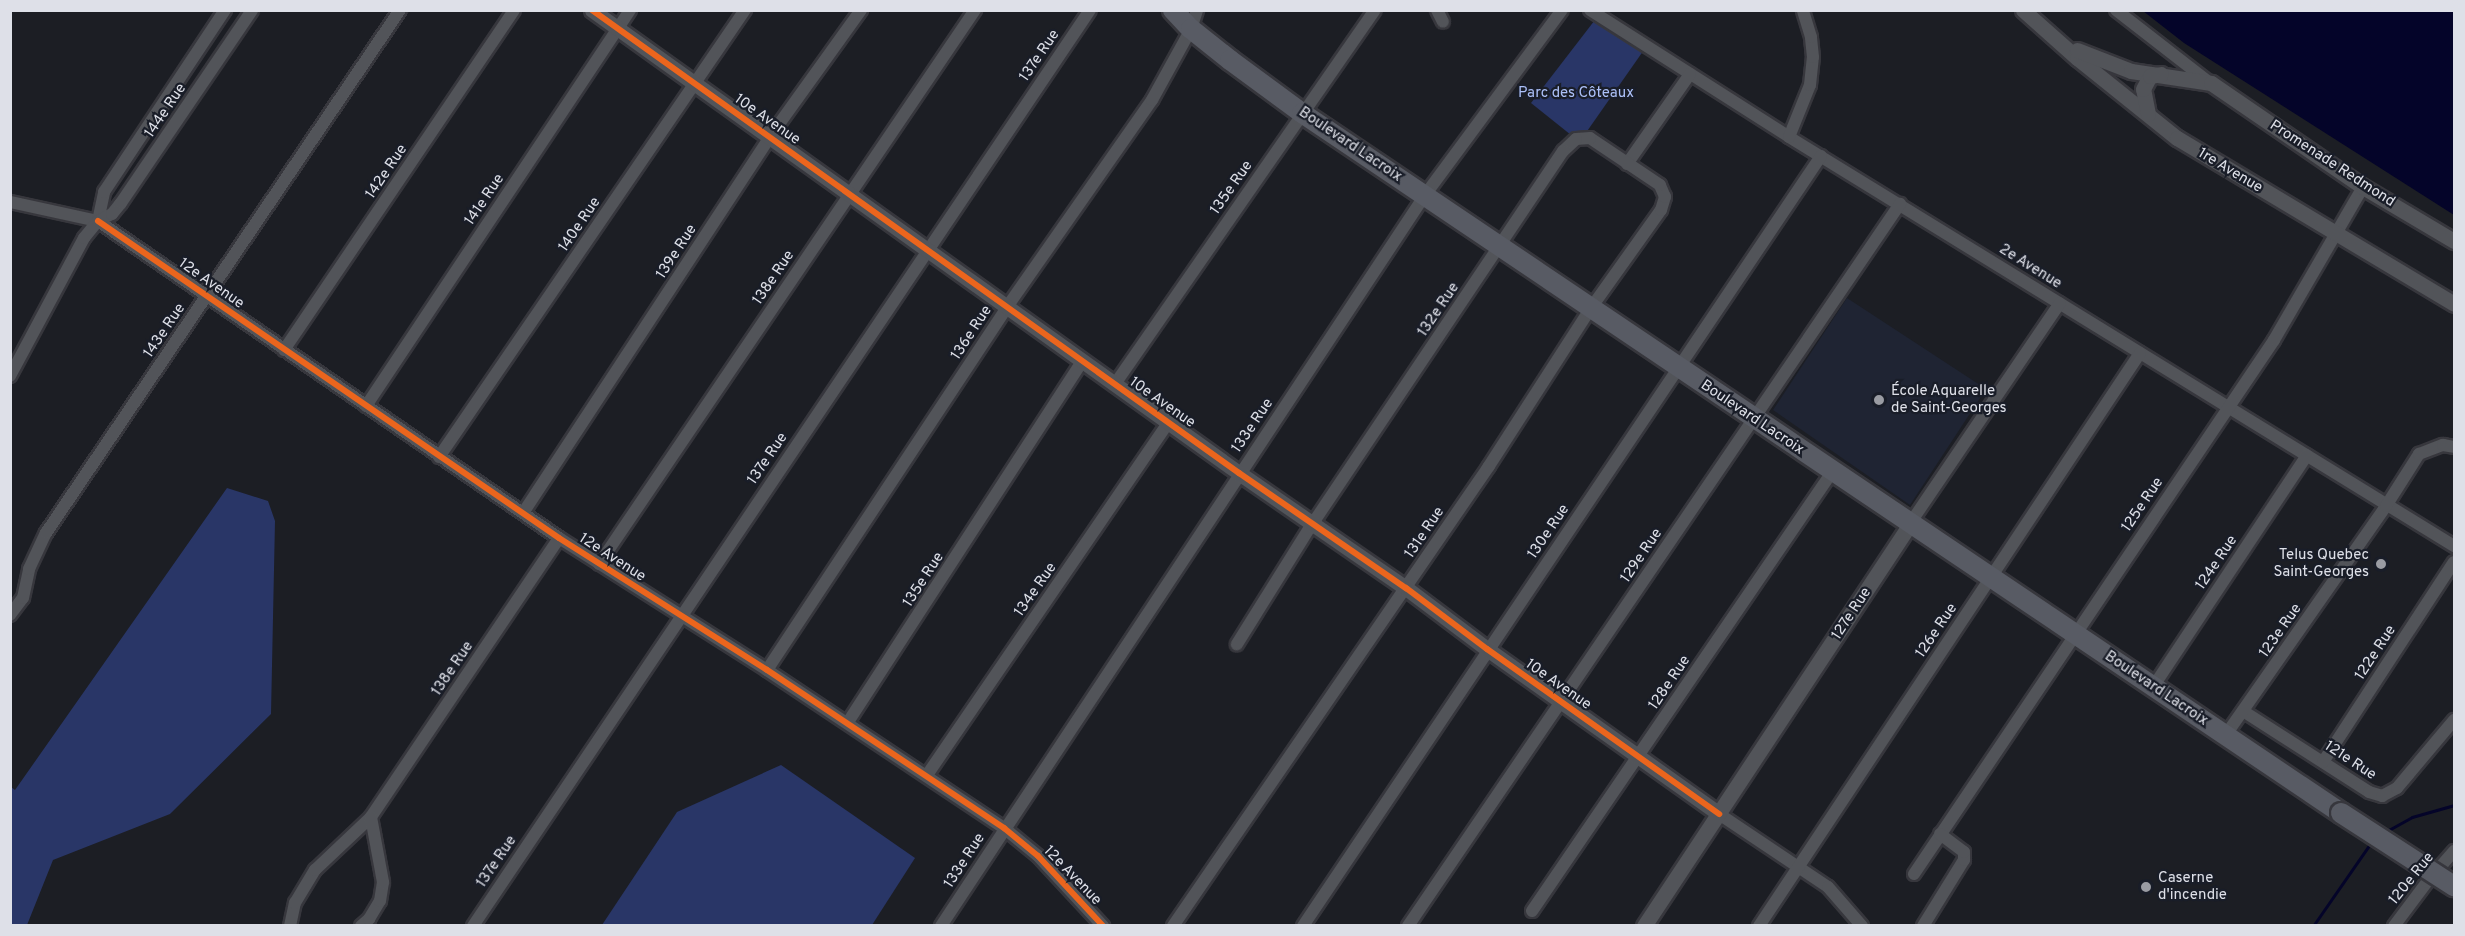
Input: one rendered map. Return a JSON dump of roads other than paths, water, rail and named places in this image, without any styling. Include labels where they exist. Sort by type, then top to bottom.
[{"type":"main road","name":"Boulevard Lacroix","points":[[1173,10],[1194,20],[1302,113],[1990,579],[2454,886]]},
{"type":"street","name":"144e Rue","points":[[98,221],[104,192],[225,10]]},
{"type":"street","name":"144e Rue","points":[[10,376],[84,238],[98,221],[112,214],[122,203],[252,10]]},
{"type":"street","name":"143e Rue","points":[[10,615],[22,598],[29,569],[46,533],[400,10]]},
{"type":"street","name":"142e Rue","points":[[284,350],[514,10]]},
{"type":"street","name":"10e Avenue","points":[[592,10],[769,138],[850,192],[1239,473],[1406,588],[1561,702],[1719,814],[1799,866],[1839,898],[1862,926]]},
{"type":"street","name":"141e Rue","points":[[366,406],[630,10]]},
{"type":"street","name":"140e Rue","points":[[440,457],[745,10]]},
{"type":"street","name":"139e Rue","points":[[523,513],[769,138],[861,10]]},
{"type":"street","name":"138e Rue","points":[[599,564],[975,10]]},
{"type":"street","name":"137e Rue","points":[[473,926],[1090,10]]},
{"type":"street","name":"135e Rue","points":[[1115,384],[1375,10]]},
{"type":"street","name":"133e Rue","points":[[941,926],[1425,195],[1562,10]]},
{"type":"street","name":"2e Avenue","points":[[1590,10],[1633,40],[1789,137],[2454,546]]},
{"type":"street","points":[[1789,137],[1810,85],[1813,57],[1811,37],[1803,10]]},
{"type":"street","name":"1re Avenue","points":[[2023,10],[2055,39],[2177,138],[2218,165],[2454,304]]},
{"type":"street","name":"Promenade Redmond","points":[[2116,10],[2211,83],[2363,187],[2454,241]]},
{"type":"street","name":"136e Rue","points":[[767,670],[1007,307],[1152,100],[1194,20]]},
{"type":"street","name":"Promenade Redmond","points":[[2055,39],[2108,64],[2131,71],[2211,83]]},
{"type":"street","points":[[1628,164],[1690,74]]},
{"type":"street","points":[[2148,114],[2143,89],[2150,76],[2161,74]]},
{"type":"street","name":"132e Rue","points":[[1237,644],[1312,524],[1563,151],[1576,139],[1590,138],[1628,164]]},
{"type":"street","name":"130e Rue","points":[[1303,926],[1487,649],[1821,156]]},
{"type":"street","name":"131e Rue","points":[[1173,926],[1406,588],[1591,309],[1664,204],[1665,197],[1660,185],[1628,164]]},
{"type":"street","name":"125e Rue","points":[[1914,874],[2226,407],[2274,340],[2363,187]]},
{"type":"street","name":"12e Avenue","points":[[10,202],[98,221],[559,538],[848,722],[1004,828],[1038,856],[1097,923]]},
{"type":"street","name":"129e Rue","points":[[1408,926],[1900,204]]},
{"type":"street","name":"127e Rue","points":[[1644,926],[2060,303]]},
{"type":"street","name":"126e Rue","points":[[1759,926],[2140,353]]},
{"type":"street","name":"135e Rue","points":[[848,722],[1082,361]]},
{"type":"street","name":"134e Rue","points":[[927,775],[1169,423]]},
{"type":"street","name":"123e Rue","points":[[2225,736],[2386,506],[2419,454],[2443,445],[2454,447]]},
{"type":"street","name":"124e Rue","points":[[2153,687],[2307,455]]},
{"type":"street","name":"128e Rue","points":[[1532,911],[1832,472]]},
{"type":"street","name":"138e Rue","points":[[290,926],[295,903],[315,870],[371,817],[559,538]]},
{"type":"street","name":"122e Rue","points":[[2323,762],[2454,561]]},
{"type":"street","name":"121e Rue","points":[[2243,711],[2375,795],[2389,794],[2454,720]]},
{"type":"street","points":[[361,926],[369,919],[380,901],[383,882],[371,817]]},
{"type":"street","points":[[1923,926],[1964,860],[1965,852],[1940,834]]},
{"type":"street","name":"120e Rue","points":[[2394,926],[2454,851]]},
{"type":"waterway","points":[[2385,832],[2412,817],[2454,805]]},
{"type":"waterway","points":[[2313,926],[2372,841]]},
{"type":"place","name":"École Aquarelle de Saint-Georges","points":[[1879,400]]},
{"type":"place","name":"Telus Quebec Saint-Georges","points":[[2381,564]]},
{"type":"place","name":"Caserne d'incendie","points":[[2146,887]]},
{"type":"park label","name":"Parc des Côteaux","points":[[1576,94]]}]
